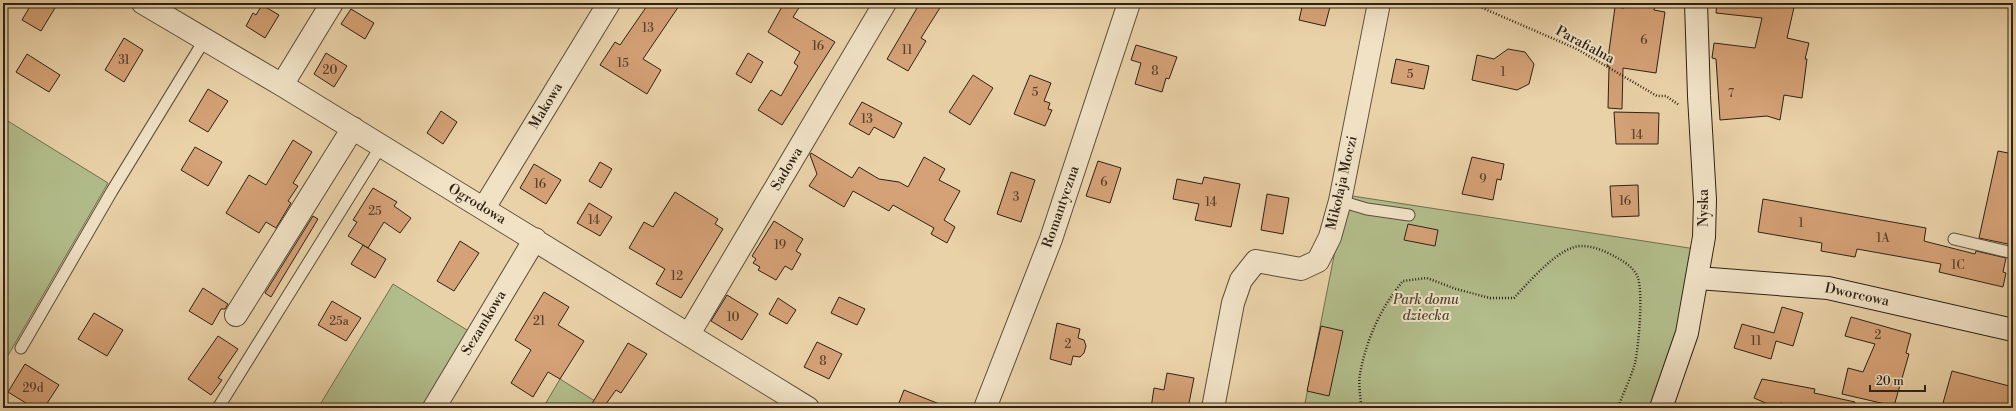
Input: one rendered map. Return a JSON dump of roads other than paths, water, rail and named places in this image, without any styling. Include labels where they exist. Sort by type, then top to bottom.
[{"type":"street","name":"Ogrodowa","points":[[143,3],[353,128],[808,408]]},
{"type":"street","points":[[282,85],[332,3]]},
{"type":"street","name":"Makowa","points":[[484,208],[609,3]]},
{"type":"street","name":"Sadowa","points":[[689,334],[885,3]]},
{"type":"street","name":"Romantyczna","points":[[985,408],[1051,239],[1128,3]]},
{"type":"street","name":"Mikołaja Moczi","points":[[1213,408],[1233,304],[1241,280],[1256,260],[1301,269],[1318,261],[1330,237],[1340,201],[1379,3]]},
{"type":"street","name":"Nyska","points":[[1661,408],[1687,333],[1698,278],[1704,237],[1706,200],[1699,96],[1696,3]]},
{"type":"street","points":[[236,314],[353,128]]},
{"type":"street","name":"Sezamkowa","points":[[434,408],[535,239]]},
{"type":"street","name":"Dworcowa","points":[[1698,278],[1828,288],[2013,330]]},
{"type":"lane","points":[[21,348],[112,191],[205,39]]},
{"type":"lane","points":[[218,408],[381,146]]},
{"type":"lane","points":[[1340,201],[1367,209],[1409,215]]},
{"type":"lane","points":[[1954,239],[2013,253]]},
{"type":"park label","name":"Park domu dziecka","points":[[1426,308]]}]
